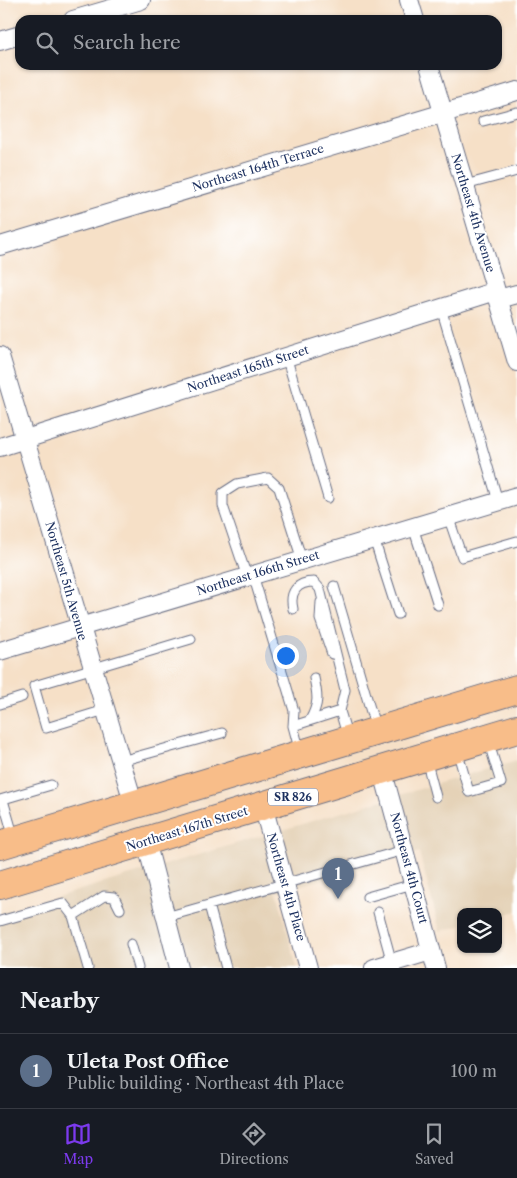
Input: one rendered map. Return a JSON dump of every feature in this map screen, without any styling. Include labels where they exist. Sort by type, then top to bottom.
[{"type":"main road","points":[[7,843],[517,690]]},
{"type":"main road","name":"Northeast 167th Street","points":[[0,885],[517,729]]},
{"type":"main road","points":[[146,841],[148,831],[154,819],[189,789]]},
{"type":"main road","points":[[91,857],[124,831],[132,817],[134,805]]},
{"type":"street","points":[[89,15],[141,0]]},
{"type":"street","points":[[409,0],[414,15]]},
{"type":"street","points":[[0,41],[15,36]]},
{"type":"street","name":"Northeast 4th Avenue","points":[[431,70],[517,362]]},
{"type":"street","name":"Northeast 164th Terrace","points":[[0,246],[517,91]]},
{"type":"street","name":"Northeast 165th Street","points":[[0,447],[441,308],[498,295],[517,294]]},
{"type":"street","name":"Northeast 5th Avenue","points":[[0,356],[134,805]]},
{"type":"street","name":"Northeast 166th Street","points":[[0,651],[517,496]]},
{"type":"street","name":"Northeast 4th Court","points":[[382,769],[434,960]]},
{"type":"street","name":"Northeast 4th Place","points":[[263,806],[308,968]]},
{"type":"street","points":[[146,841],[179,968]]},
{"type":"street","points":[[374,968],[392,963],[434,960]]},
{"type":"lane","points":[[483,122],[517,112]]},
{"type":"lane","points":[[465,184],[517,171]]},
{"type":"lane","points":[[441,308],[498,501]]},
{"type":"lane","points":[[286,356],[328,498]]},
{"type":"lane","points":[[300,755],[293,726],[294,711],[262,603],[223,506],[223,493],[238,484],[268,478],[279,488],[302,560]]},
{"type":"lane","points":[[448,516],[462,557],[516,544]]},
{"type":"lane","points":[[413,527],[438,605]]},
{"type":"lane","points":[[374,539],[398,614]]},
{"type":"lane","points":[[293,609],[291,599],[295,589],[306,582],[314,582],[321,594],[345,690],[340,711],[349,740]]},
{"type":"lane","points":[[334,586],[377,732]]},
{"type":"lane","points":[[105,710],[46,728],[34,686],[191,640]]},
{"type":"lane","points":[[310,720],[317,708],[319,698],[314,678]]},
{"type":"lane","points":[[0,704],[22,697]]},
{"type":"lane","points":[[293,726],[340,711]]},
{"type":"lane","points":[[121,761],[222,733]]},
{"type":"lane","points":[[456,747],[469,792],[500,783],[488,738]]},
{"type":"lane","points":[[425,756],[436,797]]},
{"type":"lane","points":[[7,843],[1,800],[51,785]]},
{"type":"lane","points":[[166,917],[404,850]]},
{"type":"lane","points":[[367,897],[413,884]]},
{"type":"lane","points":[[73,916],[104,896],[114,897],[120,909]]},
{"type":"lane","points":[[0,921],[63,903],[73,916],[88,968]]},
{"type":"lane","points":[[209,905],[226,968]]},
{"type":"lane","points":[[378,912],[392,963]]},
{"type":"lane","points":[[131,944],[138,968]]},
{"type":"shaded area","points":[[517,760],[517,911],[502,915],[502,908],[457,908],[457,927],[440,931],[419,852],[277,892],[297,968],[0,968],[0,914]]},
{"type":"place","name":"Uleta Post Office","points":[[338,899]]}]
